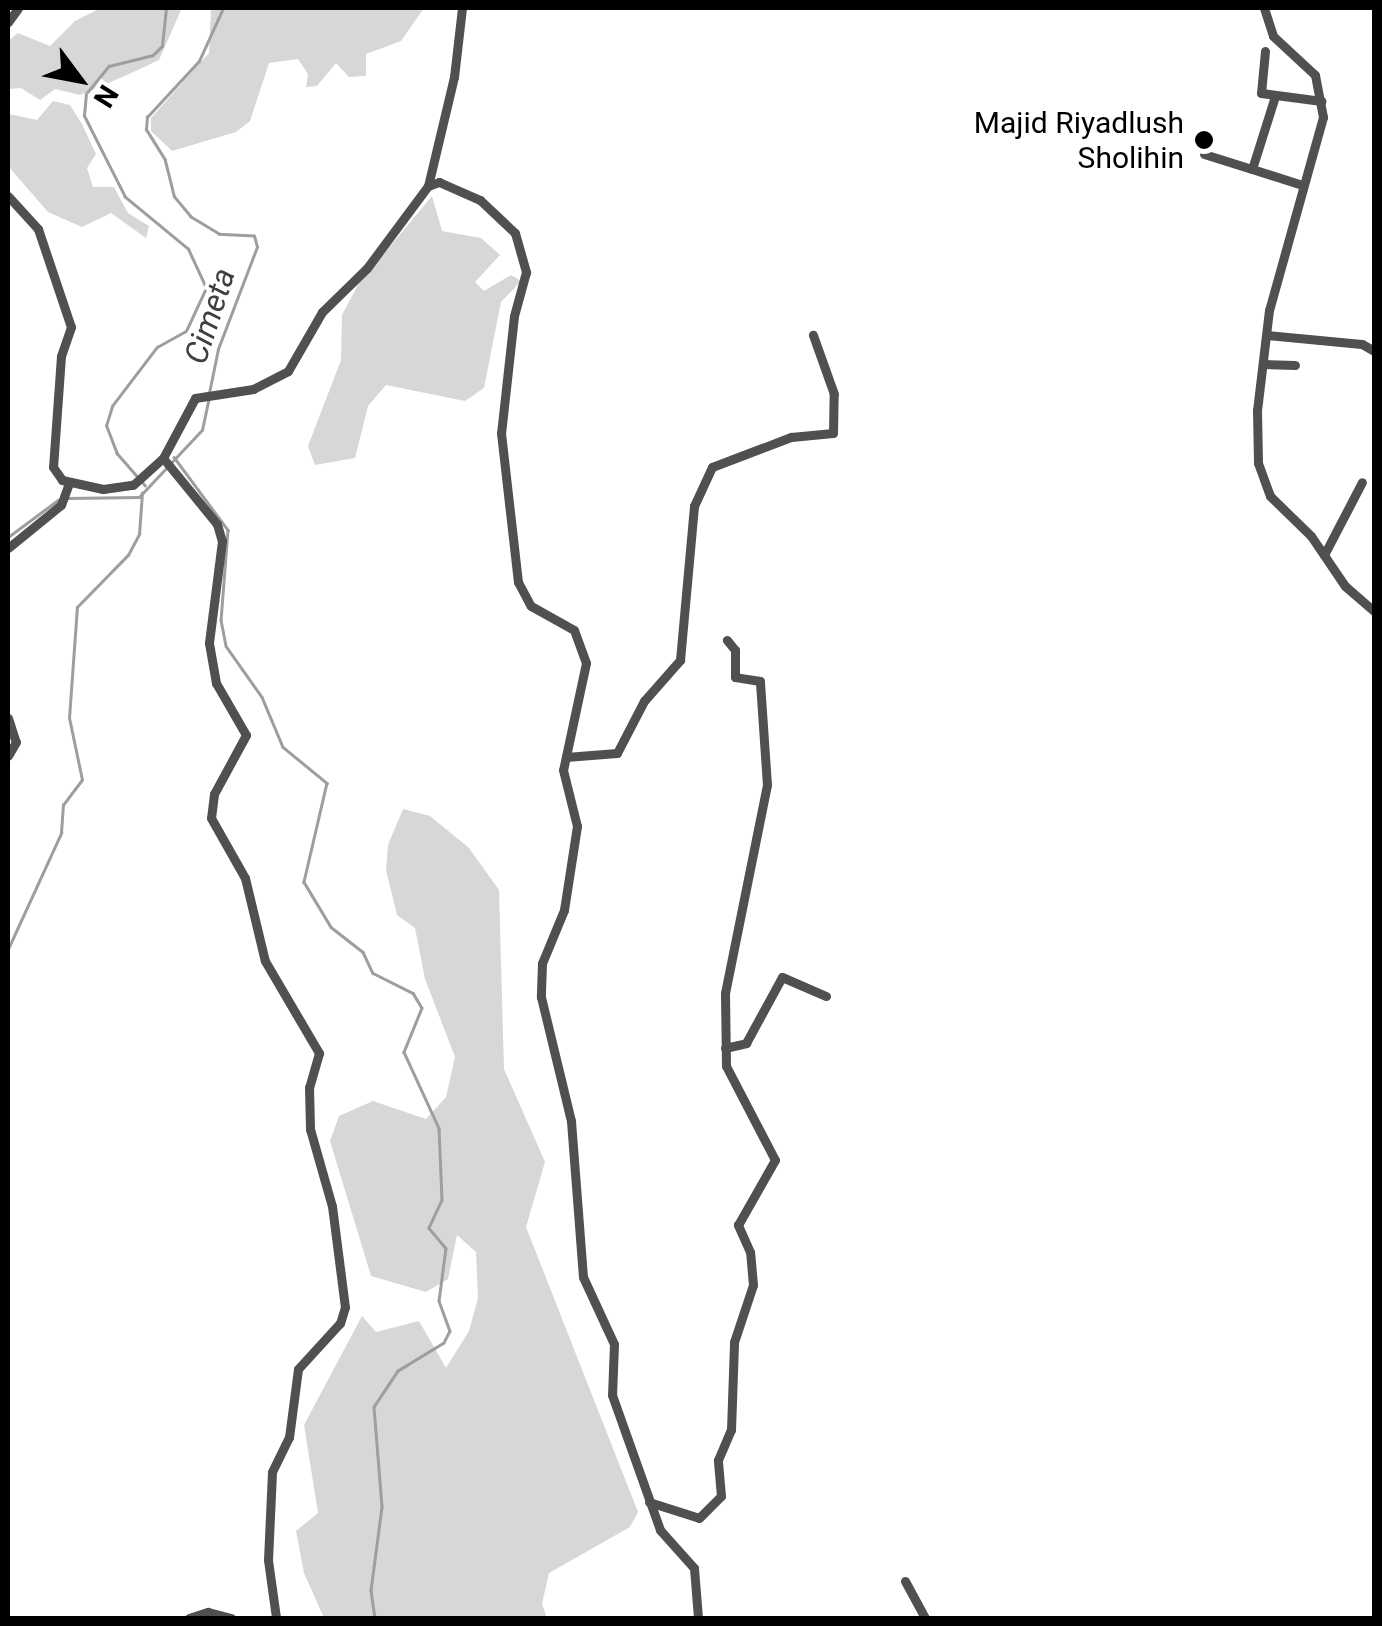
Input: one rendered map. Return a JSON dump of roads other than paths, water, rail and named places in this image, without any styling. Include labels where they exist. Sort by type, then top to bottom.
[{"type":"street","points":[[8,22],[18,8]]},
{"type":"street","points":[[8,196],[38,229],[69,316],[53,467],[69,483],[114,490],[132,485],[167,462],[194,399],[253,389],[295,364],[322,312],[367,268],[428,186],[462,8]]},
{"type":"street","points":[[1264,8],[1272,36],[1315,75],[1321,100],[1321,132],[1274,281],[1256,410],[1262,484],[1324,555],[1345,586],[1374,610]]},
{"type":"street","points":[[1266,51],[1260,91],[1321,100]]},
{"type":"street","points":[[1252,169],[1275,96]]},
{"type":"street","points":[[1204,154],[1302,185]]},
{"type":"street","points":[[428,186],[450,186],[491,207],[515,233],[525,260],[502,406],[503,478],[520,593],[574,630],[583,647],[581,709],[563,770],[577,826],[567,896],[539,986],[571,1121],[583,1276],[610,1329],[612,1395],[660,1530],[694,1568],[698,1618]]},
{"type":"street","points":[[566,756],[616,754],[644,701],[680,660],[694,506],[712,468],[792,437],[833,432],[834,394],[814,335]]},
{"type":"street","points":[[1267,335],[1374,351]]},
{"type":"street","points":[[1264,364],[1296,365]]},
{"type":"street","points":[[167,462],[217,524],[222,540],[208,642],[216,683],[246,736],[214,794],[210,818],[244,878],[265,961],[319,1053],[310,1087],[310,1129],[332,1206],[345,1308],[340,1322],[298,1369],[289,1438],[272,1472],[268,1560],[276,1618]]},
{"type":"street","points":[[1324,555],[1335,545],[1362,482]]},
{"type":"street","points":[[8,548],[64,499],[69,483]]},
{"type":"street","points":[[648,1502],[699,1518],[722,1496],[718,1460],[731,1430],[734,1342],[752,1285],[750,1252],[738,1225],[776,1160],[769,1138],[729,1079],[724,1048],[728,972],[767,785],[760,682],[735,677],[736,650],[727,640]]},
{"type":"street","points":[[8,718],[16,742],[8,756]]},
{"type":"street","points":[[724,1048],[746,1043],[782,977],[826,996]]},
{"type":"street","points":[[905,1581],[925,1618]]},
{"type":"street","points":[[190,1618],[208,1612],[231,1618]]},
{"type":"waterway","points":[[145,486],[117,454],[106,426],[112,406],[157,347],[186,331],[206,288],[188,249],[125,197],[84,116],[86,94],[109,66],[153,55],[162,46],[166,8]]},
{"type":"waterway","name":"Cimeta","points":[[209,393],[218,349],[257,247],[254,236],[219,234],[191,217],[174,197],[165,160],[146,130],[147,117],[199,61],[223,8]]},
{"type":"waterway","name":"Cimeta","points":[[66,498],[139,497],[202,430],[208,401]]},
{"type":"waterway","points":[[174,457],[228,530],[221,620],[226,646],[262,697],[283,747],[327,783],[304,882],[331,927],[363,952],[373,973],[413,993],[422,1008],[404,1052],[439,1128],[442,1200],[429,1228],[446,1248],[439,1301],[450,1331],[444,1343],[398,1371],[374,1407],[382,1507],[371,1590],[375,1618]]},
{"type":"waterway","points":[[8,949],[61,833],[63,805],[82,780],[69,718],[77,607],[128,555],[139,534],[142,493]]},
{"type":"waterway","name":"Cimeta","points":[[8,537],[58,500]]},
{"type":"place","name":"Majid Riyadlush Sholihin","points":[[1204,140]]}]
